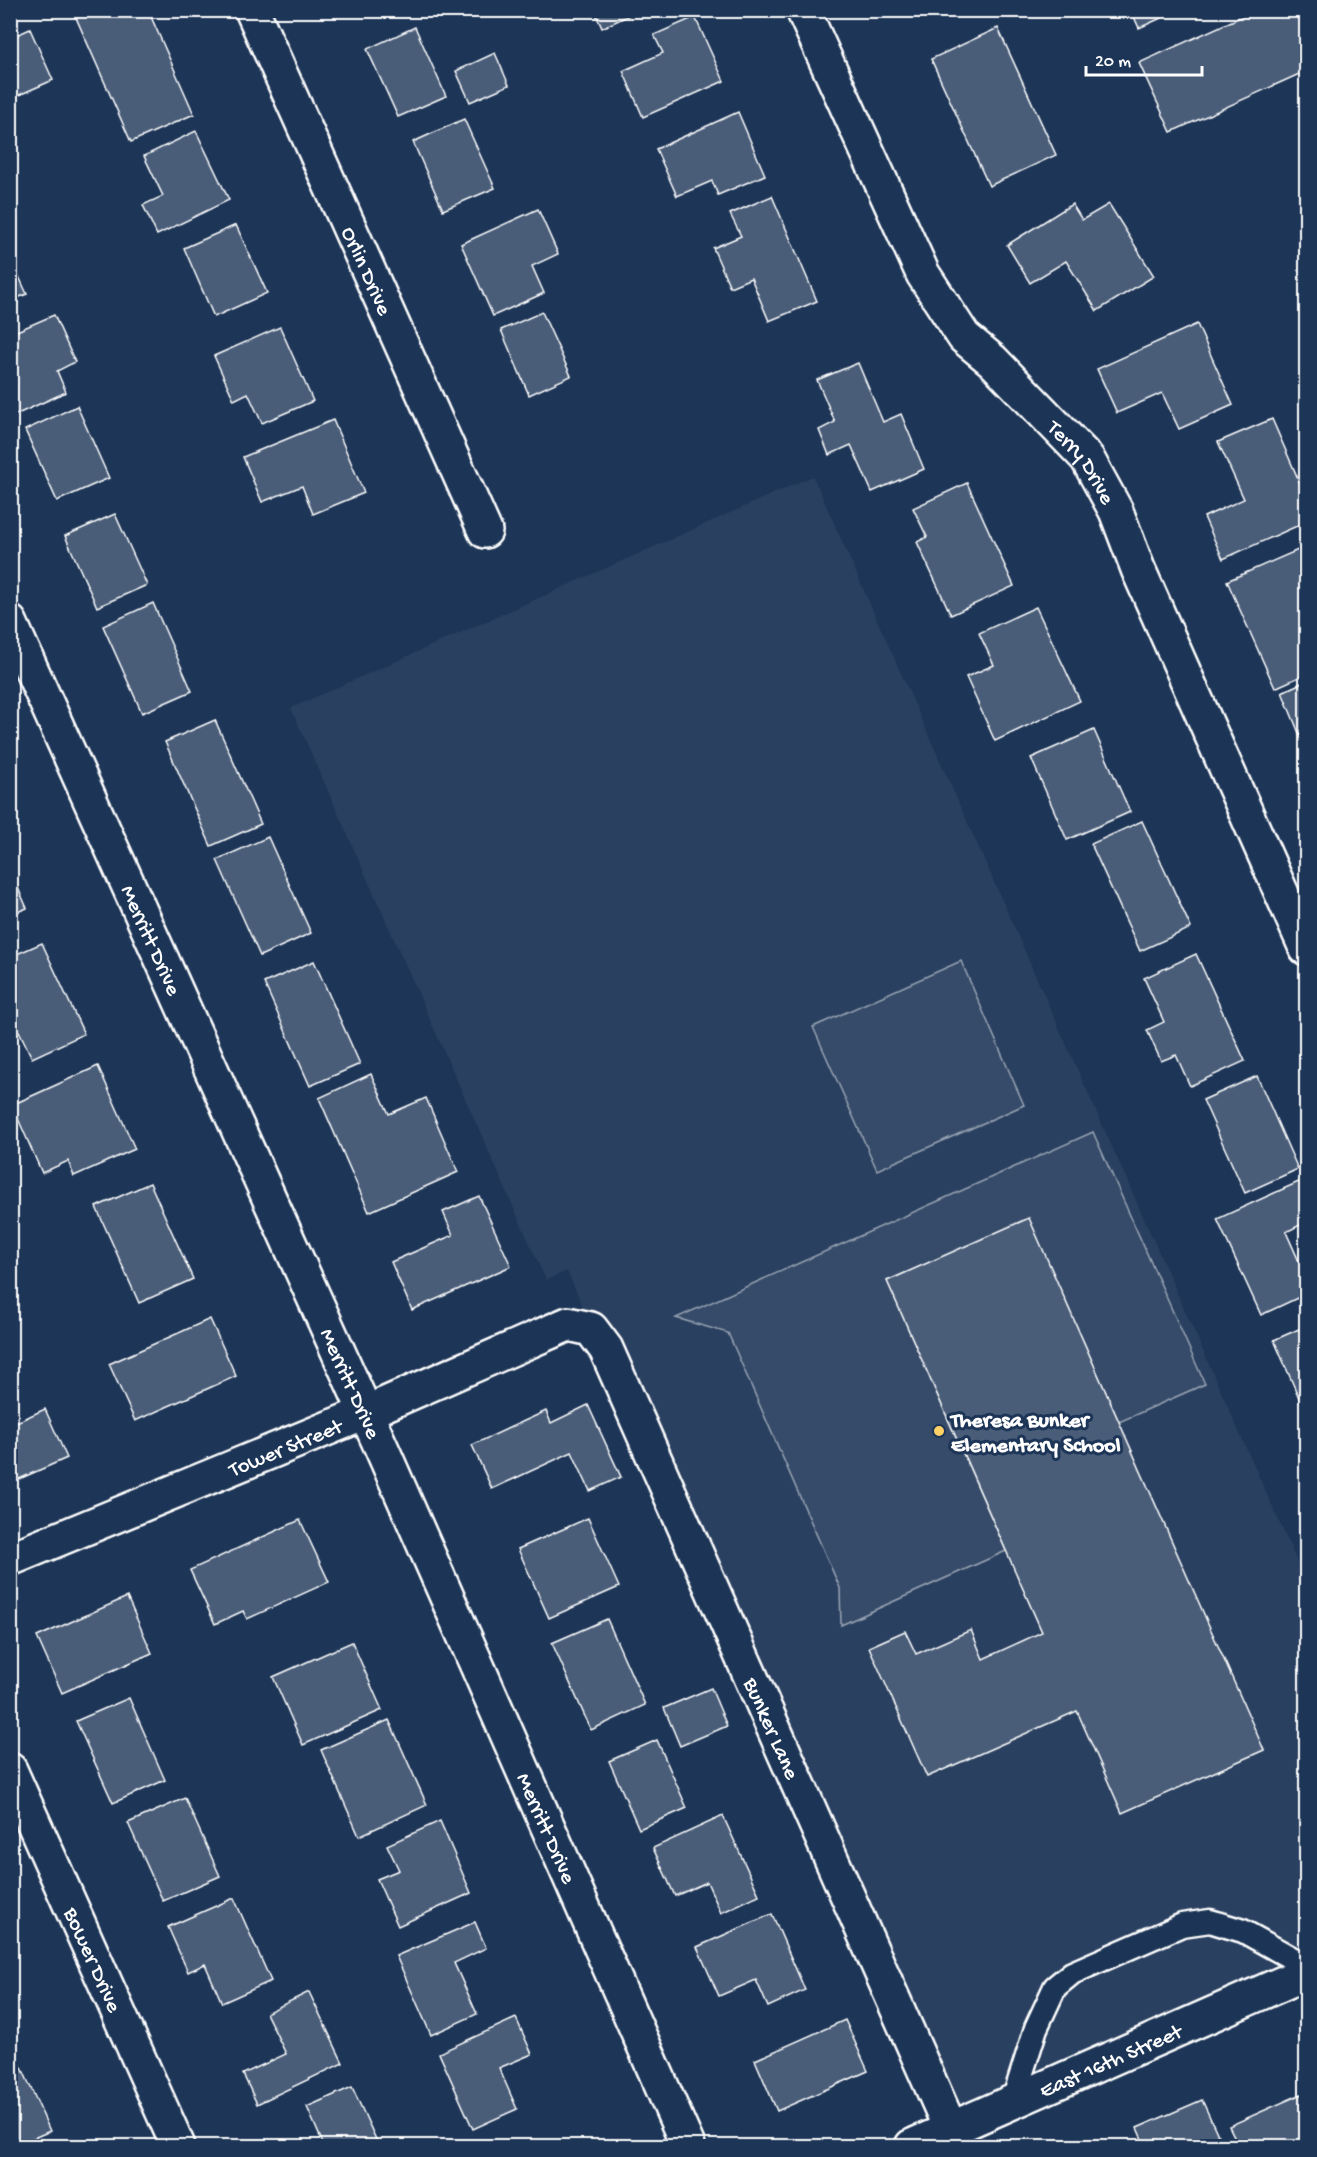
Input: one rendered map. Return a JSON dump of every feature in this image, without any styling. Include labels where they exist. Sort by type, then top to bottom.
[{"type":"street","name":"Orlin Drive","points":[[252,10],[485,531]]},
{"type":"street","name":"Terry Drive","points":[[804,10],[923,274],[963,337],[993,362],[1087,458],[1116,511],[1138,569],[1306,948]]},
{"type":"street","name":"Merritt Drive","points":[[10,622],[365,1413],[688,2146]]},
{"type":"street","name":"Tower Street","points":[[10,1559],[365,1413],[568,1324],[591,1329]]},
{"type":"street","name":"Bunker Lane","points":[[591,1329],[606,1349],[951,2130]]},
{"type":"street","name":"Bower Drive","points":[[10,1770],[178,2146]]},
{"type":"street","name":"East 16th Street","points":[[912,2146],[1306,1973]]},
{"type":"lane","points":[[1011,2104],[1036,2028],[1055,1987],[1072,1973],[1182,1925],[1210,1921],[1243,1930],[1306,1966]]},
{"type":"shaded area","name":"Theresa Bunker Elementary School","points":[[813,476],[1306,1582],[1306,1973],[951,2130],[567,1271],[546,1280],[291,708]]},
{"type":"shaded area","points":[[961,961],[1024,1105],[877,1170],[813,1027]]},
{"type":"shaded area","points":[[1093,1132],[1205,1384],[1119,1422],[1028,1218],[887,1281],[1006,1551],[841,1625],[840,1588],[728,1333],[676,1318]]},
{"type":"building","points":[[80,10],[148,10],[194,114],[131,142],[74,13]]},
{"type":"building","points":[[594,10],[640,10],[602,28]]},
{"type":"building","points":[[1131,10],[1179,10],[1139,28]]},
{"type":"building","points":[[1256,10],[1306,10],[1306,71],[1171,132],[1139,63]]},
{"type":"building","points":[[695,17],[724,81],[643,117],[623,71],[663,53],[654,35]]},
{"type":"building","points":[[415,27],[446,96],[398,117],[367,49]]},
{"type":"building","points":[[998,28],[1056,155],[989,186],[931,59]]},
{"type":"building","points":[[30,29],[53,80],[10,99],[10,38]]},
{"type":"building","points":[[495,53],[509,85],[470,102],[456,71]]},
{"type":"building","points":[[738,112],[765,175],[718,195],[712,181],[677,196],[656,149]]},
{"type":"building","points":[[464,119],[495,188],[443,210],[413,142]]},
{"type":"building","points":[[196,131],[229,200],[157,235],[143,205],[163,196],[144,156]]},
{"type":"building","points":[[772,196],[817,301],[769,321],[751,278],[730,287],[713,248],[741,236],[730,214]]},
{"type":"building","points":[[1072,204],[1082,220],[1109,204],[1154,276],[1097,311],[1066,261],[1030,283],[1007,245]]},
{"type":"building","points":[[538,209],[558,254],[532,266],[544,293],[493,316],[461,244]]},
{"type":"building","points":[[236,225],[267,293],[214,317],[184,248]]},
{"type":"building","points":[[10,257],[27,294],[10,301]]},
{"type":"building","points":[[542,312],[571,376],[529,395],[501,330]]},
{"type":"building","points":[[54,315],[75,362],[57,371],[66,392],[13,416],[10,410],[10,334]]},
{"type":"building","points":[[1197,324],[1233,405],[1179,429],[1162,393],[1117,413],[1097,369]]},
{"type":"building","points":[[280,327],[313,401],[262,423],[248,393],[234,400],[214,356]]},
{"type":"building","points":[[858,363],[883,422],[901,414],[924,469],[872,492],[851,445],[829,455],[819,430],[835,422],[817,380]]},
{"type":"building","points":[[77,406],[109,478],[57,501],[25,430]]},
{"type":"building","points":[[1272,419],[1306,497],[1306,522],[1223,559],[1204,517],[1244,499],[1218,442]]},
{"type":"building","points":[[333,420],[364,493],[313,514],[302,486],[262,502],[243,457]]},
{"type":"building","points":[[967,483],[1014,586],[951,615],[917,542],[927,537],[913,508]]},
{"type":"building","points":[[115,514],[147,585],[97,607],[65,536]]},
{"type":"building","points":[[1298,550],[1306,570],[1306,674],[1275,688],[1227,581]]},
{"type":"building","points":[[153,603],[192,691],[142,713],[103,626]]},
{"type":"building","points":[[1036,607],[1080,701],[995,741],[966,677],[994,665],[979,633]]},
{"type":"building","points":[[1306,681],[1306,750],[1282,692]]},
{"type":"building","points":[[215,720],[261,824],[211,846],[165,742]]},
{"type":"building","points":[[1094,730],[1130,812],[1067,840],[1031,758]]},
{"type":"building","points":[[1142,821],[1191,928],[1140,951],[1091,844]]},
{"type":"building","points":[[268,837],[311,933],[260,956],[217,860]]},
{"type":"building","points":[[10,870],[27,908],[10,915]]},
{"type":"building","points":[[42,943],[84,1034],[32,1058],[19,1031],[10,1035],[10,957]]},
{"type":"building","points":[[1196,954],[1245,1061],[1190,1086],[1176,1055],[1161,1061],[1147,1030],[1164,1022],[1144,978]]},
{"type":"building","points":[[314,961],[360,1064],[310,1086],[264,983]]},
{"type":"building","points":[[98,1066],[135,1149],[74,1176],[68,1161],[42,1173],[12,1105]]},
{"type":"building","points":[[371,1074],[389,1114],[426,1098],[458,1172],[369,1212],[319,1098]]},
{"type":"building","points":[[1257,1076],[1298,1169],[1245,1193],[1203,1100]]},
{"type":"building","points":[[1303,1180],[1306,1188],[1306,1222],[1286,1232],[1306,1277],[1306,1294],[1261,1315],[1217,1219]]},
{"type":"building","points":[[150,1183],[193,1279],[139,1303],[96,1207]]},
{"type":"building","points":[[479,1196],[511,1266],[412,1310],[391,1262],[453,1235],[443,1212]]},
{"type":"building","points":[[1029,1218],[1264,1750],[1122,1813],[1077,1711],[927,1777],[869,1647],[905,1631],[916,1654],[971,1630],[983,1659],[1042,1632],[887,1281]]},
{"type":"building","points":[[210,1319],[236,1376],[135,1421],[109,1364]]},
{"type":"building","points":[[1306,1326],[1306,1414],[1274,1340]]},
{"type":"building","points":[[588,1405],[621,1477],[590,1491],[572,1452],[492,1489],[472,1445],[546,1411],[551,1423]]},
{"type":"building","points":[[45,1409],[67,1458],[10,1483],[10,1425]]},
{"type":"building","points":[[588,1518],[619,1587],[549,1618],[518,1549]]},
{"type":"building","points":[[300,1520],[329,1582],[247,1619],[243,1611],[215,1624],[190,1570]]},
{"type":"building","points":[[127,1597],[152,1653],[62,1693],[37,1637]]},
{"type":"building","points":[[607,1619],[645,1705],[591,1730],[552,1643]]},
{"type":"building","points":[[352,1642],[382,1710],[303,1745],[273,1677]]},
{"type":"building","points":[[711,1688],[727,1726],[680,1746],[664,1708]]},
{"type":"building","points":[[129,1698],[165,1780],[113,1803],[76,1721]]},
{"type":"building","points":[[389,1720],[427,1805],[359,1836],[321,1750]]},
{"type":"building","points":[[657,1740],[687,1808],[639,1829],[609,1761]]},
{"type":"building","points":[[185,1798],[220,1876],[163,1901],[128,1823]]},
{"type":"building","points":[[723,1816],[759,1895],[721,1913],[707,1882],[675,1896],[653,1848]]},
{"type":"building","points":[[440,1821],[471,1893],[398,1926],[377,1879],[399,1870],[387,1845]]},
{"type":"building","points":[[234,1898],[271,1981],[222,2003],[205,1964],[188,1972],[168,1927]]},
{"type":"building","points":[[772,1914],[805,1990],[768,2007],[756,1980],[719,1996],[697,1947]]},
{"type":"building","points":[[475,1922],[486,1948],[454,1963],[477,2014],[431,2035],[396,1956]]},
{"type":"building","points":[[309,1992],[343,2063],[257,2104],[243,2074],[286,2054],[266,2013]]},
{"type":"building","points":[[516,2018],[532,2054],[499,2068],[517,2109],[473,2129],[439,2053]]},
{"type":"building","points":[[845,2020],[868,2071],[777,2111],[755,2060]]},
{"type":"building","points":[[11,2043],[50,2131],[15,2146],[10,2146]]},
{"type":"building","points":[[352,2087],[379,2146],[324,2146],[307,2107]]},
{"type":"building","points":[[1306,2092],[1306,2146],[1239,2146],[1229,2126]]},
{"type":"building","points":[[1202,2100],[1223,2146],[1145,2146],[1137,2128]]},
{"type":"place","name":"Theresa Bunker Elementary School","points":[[939,1431]]}]
